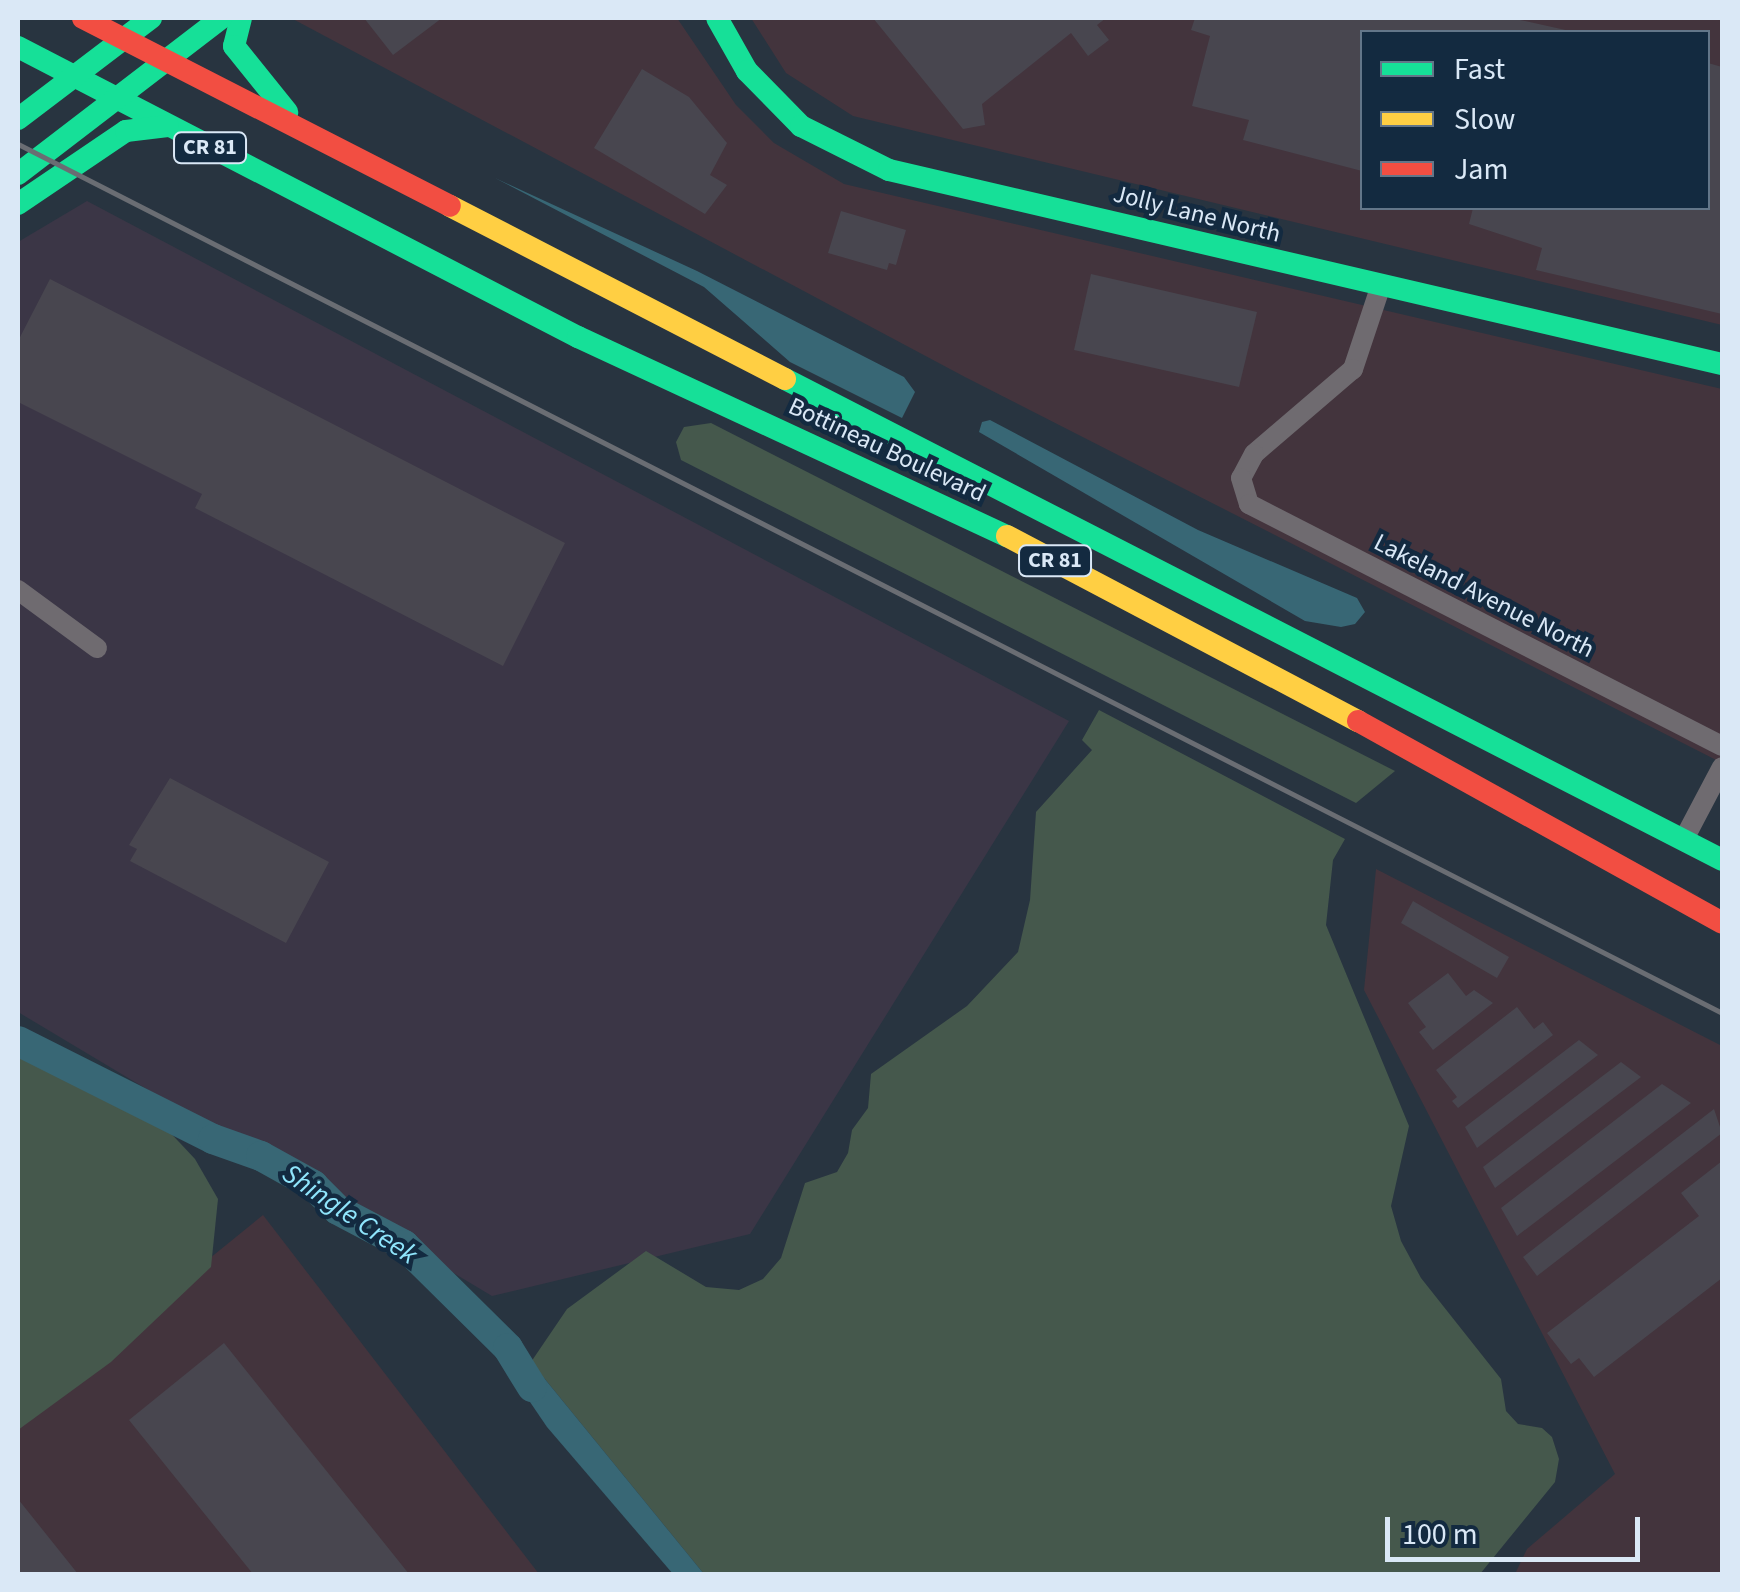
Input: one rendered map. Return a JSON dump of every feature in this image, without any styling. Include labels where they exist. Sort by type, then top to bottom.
[{"type":"main road","name":"Bottineau Boulevard","points":[[83,18],[1722,860]]},
{"type":"main road","points":[[18,119],[151,18]]},
{"type":"main road","points":[[18,174],[221,18]]},
{"type":"main road","points":[[242,18],[234,46],[238,54],[306,130]]},
{"type":"main road","name":"Jolly Lane North","points":[[717,18],[774,102],[858,158],[1722,364]]},
{"type":"main road","name":"Bottineau Boulevard","points":[[18,48],[578,337],[998,532],[1272,673],[1722,923]]},
{"type":"main road","points":[[18,204],[126,131],[168,126]]},
{"type":"street","name":"Lakeland Avenue North","points":[[1381,284],[1353,370],[1254,454],[1240,478],[1249,504],[1722,746]]},
{"type":"street","points":[[18,590],[97,648]]},
{"type":"street","points":[[1684,839],[1722,767]]},
{"type":"shaded area","points":[[291,18],[677,18],[736,105],[774,143],[844,184],[1722,389],[1722,763],[965,377]]},
{"type":"shaded area","points":[[751,18],[1722,18],[1722,325],[853,116],[786,73]]},
{"type":"shaded area","points":[[87,201],[1069,721],[750,1234],[492,1296],[18,1012],[18,242]]},
{"type":"shaded area","points":[[1376,869],[1722,1046],[1722,1574],[1515,1574],[1527,1549],[1615,1474],[1364,990]]},
{"type":"shaded area","points":[[263,1215],[539,1574],[18,1574],[18,1414]]},
{"type":"green space","points":[[711,423],[1395,771],[1356,803],[681,460],[676,442],[684,427]]},
{"type":"green space","points":[[1099,710],[1345,839],[1333,860],[1326,925],[1409,1126],[1391,1206],[1401,1241],[1421,1278],[1501,1379],[1506,1411],[1518,1424],[1542,1428],[1552,1437],[1559,1459],[1555,1482],[1480,1574],[704,1574],[531,1362],[567,1309],[646,1251],[706,1287],[739,1290],[763,1279],[781,1258],[805,1183],[837,1172],[848,1153],[852,1130],[868,1108],[871,1074],[967,1006],[1018,952],[1030,900],[1036,812],[1092,750],[1082,740]]},
{"type":"green space","points":[[18,1054],[46,1063],[164,1126],[195,1159],[218,1199],[211,1267],[111,1362],[18,1430]]},
{"type":"water","points":[[495,178],[697,271],[904,377],[915,392],[902,418],[790,362],[704,287]]},
{"type":"water","points":[[990,420],[1198,530],[1357,598],[1365,612],[1355,624],[1341,627],[1305,621],[979,432],[982,422]]},
{"type":"water","points":[[512,1345],[531,1362],[704,1574],[673,1574],[547,1427],[511,1374]]},
{"type":"building","points":[[364,18],[442,18],[393,55]]},
{"type":"building","points":[[873,18],[1106,18],[1097,25],[1109,40],[1088,56],[1071,33],[982,104],[985,125],[963,129]]},
{"type":"building","points":[[1195,18],[1511,18],[1565,30],[1360,30],[1360,170],[1243,140],[1249,120],[1192,106],[1210,36],[1191,30]]},
{"type":"building","points":[[1710,64],[1722,67],[1722,314],[1536,270],[1542,248],[1469,224],[1472,210],[1710,210]]},
{"type":"building","points":[[642,69],[689,97],[727,143],[710,175],[727,185],[705,214],[594,148]]},
{"type":"building","points":[[841,211],[906,230],[896,265],[889,263],[887,270],[828,253]]},
{"type":"building","points":[[1091,274],[1257,312],[1239,387],[1074,350]]},
{"type":"building","points":[[50,279],[565,543],[503,666],[195,508],[202,494],[18,402],[18,341]]},
{"type":"building","points":[[170,778],[329,862],[286,943],[130,861],[137,849],[129,845]]},
{"type":"building","points":[[1413,901],[1509,957],[1497,978],[1401,923]]},
{"type":"building","points":[[1448,973],[1466,996],[1474,990],[1493,1003],[1433,1050],[1419,1032],[1426,1027],[1408,1003]]},
{"type":"building","points":[[1517,1007],[1534,1029],[1543,1022],[1553,1035],[1458,1108],[1452,1101],[1457,1097],[1436,1070]]},
{"type":"building","points":[[1579,1040],[1598,1055],[1477,1148],[1465,1127]]},
{"type":"building","points":[[1621,1062],[1641,1077],[1495,1188],[1483,1167]]},
{"type":"building","points":[[1662,1084],[1691,1103],[1517,1236],[1501,1208]]},
{"type":"building","points":[[1714,1109],[1722,1133],[1537,1276],[1523,1257]]},
{"type":"building","points":[[1722,1161],[1722,1278],[1594,1377],[1579,1358],[1571,1364],[1547,1333],[1699,1216],[1681,1193]]},
{"type":"building","points":[[224,1343],[409,1574],[253,1574],[129,1420]]},
{"type":"building","points":[[18,1499],[78,1574],[18,1574]]},
{"type":"waterway","name":"Shingle Creek","points":[[18,1041],[213,1139],[261,1156],[313,1185],[338,1210],[404,1245],[508,1348],[532,1387]]},
{"type":"railway","points":[[18,144],[1722,1013]]},
{"type":"traffic: fast","points":[[18,119],[151,18]]},
{"type":"traffic: fast","points":[[18,174],[221,18]]},
{"type":"traffic: fast","points":[[241,18],[234,46],[287,112]]},
{"type":"traffic: fast","points":[[717,18],[747,71],[801,126],[889,170],[1722,364]]},
{"type":"traffic: fast","points":[[18,47],[578,337],[1007,536]]},
{"type":"traffic: fast","points":[[18,204],[126,131],[168,126]]},
{"type":"traffic: fast","points":[[785,379],[1722,860]]},
{"type":"traffic: slow","points":[[450,206],[785,379]]},
{"type":"traffic: slow","points":[[1007,536],[1358,721]]},
{"type":"traffic: jam","points":[[83,18],[450,206]]},
{"type":"traffic: jam","points":[[1358,721],[1722,923]]}]
